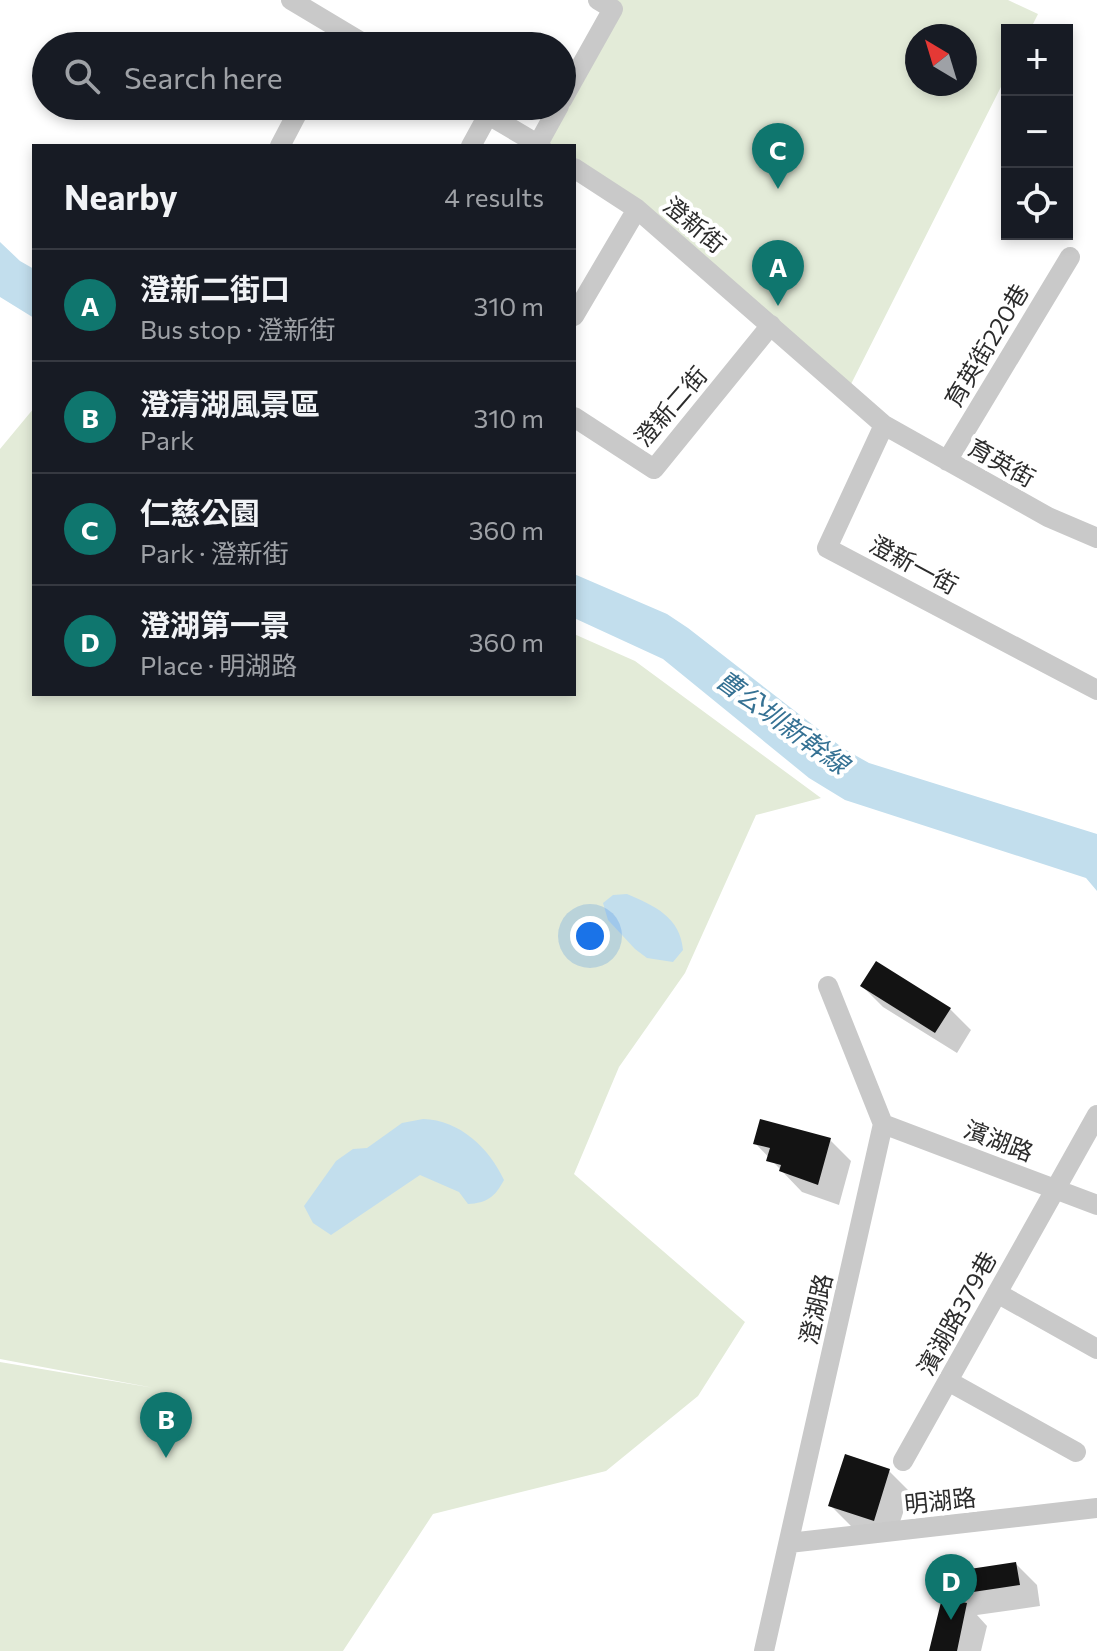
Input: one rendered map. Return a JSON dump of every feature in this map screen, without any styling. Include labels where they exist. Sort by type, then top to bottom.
[{"type":"street","points":[[291,0],[329,32]]},
{"type":"street","points":[[576,75],[613,9],[598,0]]},
{"type":"street","points":[[281,144],[294,120]]},
{"type":"street","points":[[472,144],[478,120]]},
{"type":"street","points":[[497,120],[537,144]]},
{"type":"street","points":[[540,144],[552,120]]},
{"type":"street","name":"澄新街","points":[[576,169],[637,209],[884,425]]},
{"type":"street","points":[[576,313],[637,209]]},
{"type":"street","name":"育英街220巷","points":[[947,461],[1070,257]]},
{"type":"street","name":"澄新二街","points":[[576,418],[654,469],[771,325]]},
{"type":"street","name":"育英街","points":[[884,425],[1048,517],[1097,538]]},
{"type":"street","name":"澄新一街","points":[[884,425],[827,548],[1097,690]]},
{"type":"street","points":[[828,986],[883,1124]]},
{"type":"street","name":"濱湖路379巷","points":[[903,1461],[1097,1115]]},
{"type":"street","name":"濱湖路","points":[[883,1124],[1097,1205]]},
{"type":"street","name":"澄湖路","points":[[764,1651],[883,1124]]},
{"type":"street","points":[[997,1293],[1097,1349]]},
{"type":"street","points":[[948,1381],[1076,1452]]},
{"type":"street","name":"明湖路","points":[[789,1543],[1097,1508]]},
{"type":"green space","points":[[618,0],[1008,0],[1038,14],[1033,24],[1001,24],[1001,87],[847,392],[576,170],[576,144],[542,144],[555,120],[576,120],[576,80]]},
{"type":"green space","points":[[32,410],[32,696],[576,696],[576,635],[635,661],[821,798],[756,815],[685,973],[619,1067],[574,1174],[745,1322],[698,1396],[606,1471],[433,1514],[343,1651],[0,1651],[0,1362],[154,1388],[0,1359],[0,449]]},
{"type":"water","points":[[0,242],[32,268],[32,317],[0,297]]},
{"type":"water","name":"曹公圳新幹線","points":[[576,575],[667,614],[844,749],[869,763],[1097,834],[1097,891],[1086,878],[845,800],[809,778],[663,659],[576,619]]},
{"type":"water","points":[[627,894],[656,908],[677,929],[683,950],[673,962],[647,958],[608,920],[603,903],[613,895]]},
{"type":"water","points":[[423,1119],[449,1124],[482,1147],[504,1180],[494,1195],[468,1204],[459,1192],[420,1175],[331,1235],[313,1223],[304,1206],[336,1161],[353,1149],[367,1148],[402,1123]]},
{"type":"building","points":[[876,961],[951,1008],[935,1033],[860,986]]},
{"type":"building","points":[[760,1119],[831,1138],[818,1185],[779,1171],[781,1165],[766,1161],[770,1148],[753,1144]]},
{"type":"building","points":[[845,1454],[890,1469],[874,1521],[828,1506]]},
{"type":"building","points":[[1016,1562],[1020,1585],[953,1595],[950,1572]]},
{"type":"building","points":[[942,1598],[967,1603],[957,1651],[929,1651]]},
{"type":"place","name":"仁慈公園","points":[[778,189]]},
{"type":"place","name":"澄新二街口","points":[[778,306]]},
{"type":"place","name":"澄清湖風景區","points":[[166,1458]]},
{"type":"place","name":"澄湖第一景","points":[[951,1620]]}]
